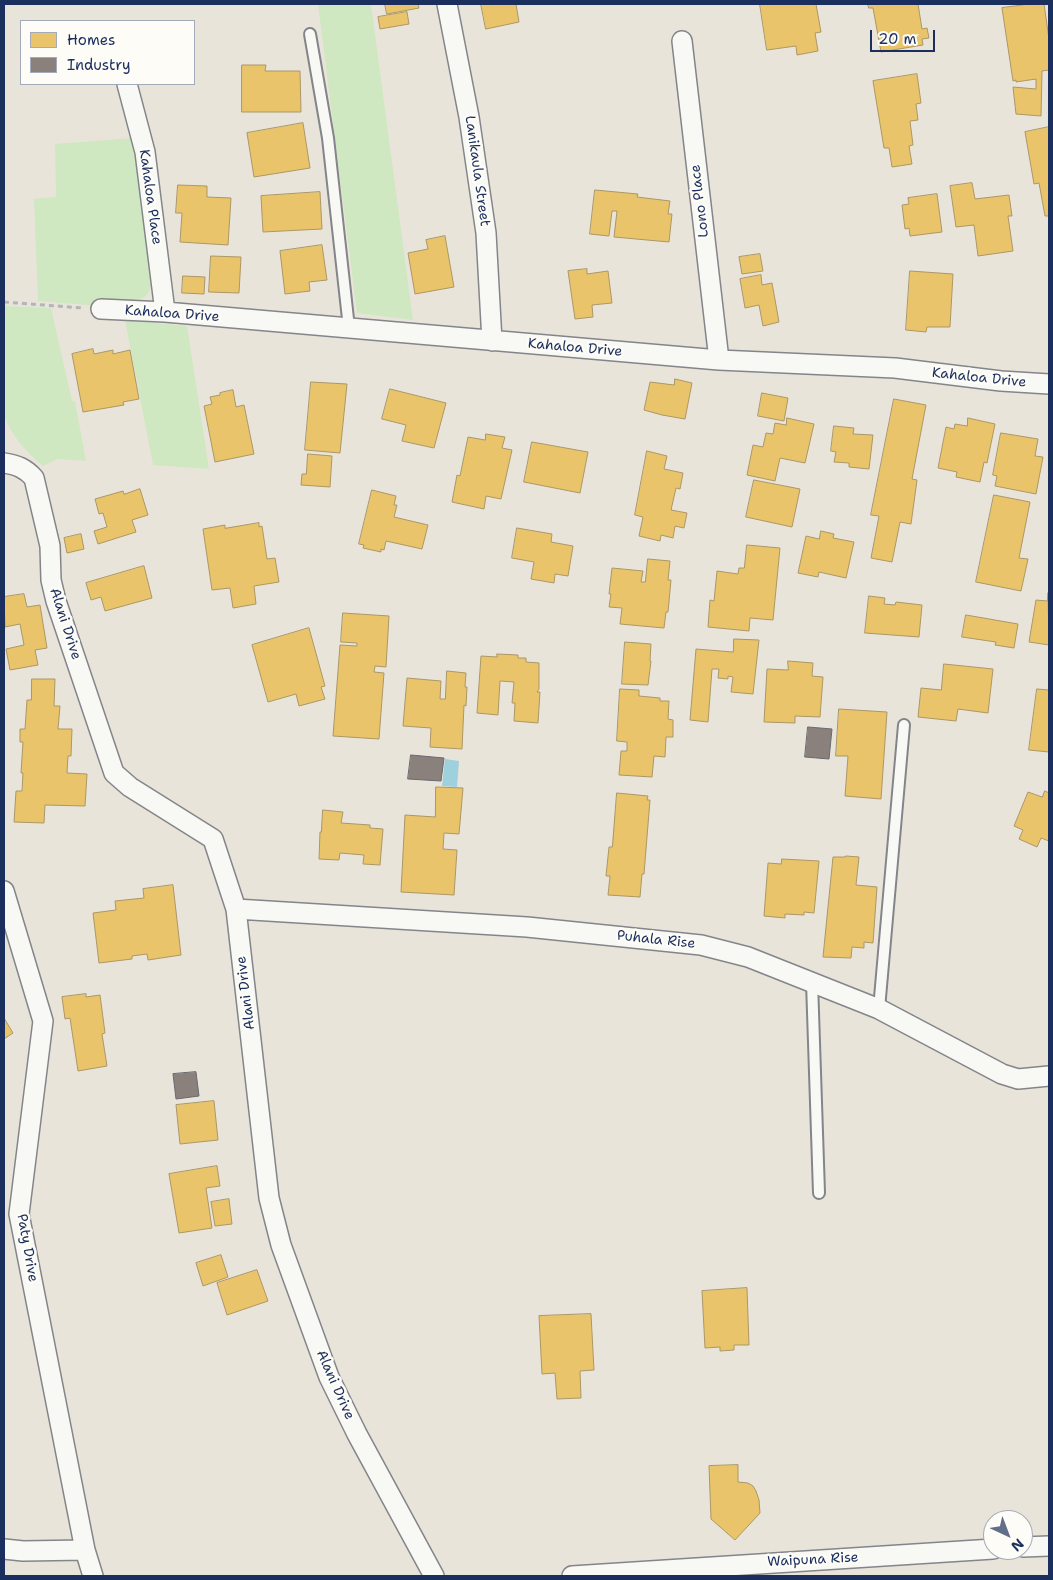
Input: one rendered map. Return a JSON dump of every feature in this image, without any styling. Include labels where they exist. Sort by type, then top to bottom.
[{"type":"street","name":"Lanikaula Street","points":[[447,4],[469,117],[486,233],[492,341]]},
{"type":"street","name":"Lono Place","points":[[682,41],[719,360]]},
{"type":"street","name":"Kahaloa Place","points":[[127,85],[145,152],[165,312]]},
{"type":"street","name":"Kahaloa Drive","points":[[101,309],[165,312],[719,360],[894,368],[1001,381],[1049,384]]},
{"type":"street","name":"Alani Drive","points":[[4,463],[16,464],[34,478],[50,546],[51,580],[56,601],[114,774],[130,787],[213,838],[236,909],[269,1198],[281,1245],[329,1377],[356,1434],[434,1576]]},
{"type":"street","name":"Paty Drive","points":[[4,891],[43,1021],[19,1214],[85,1550],[93,1576]]},
{"type":"street","name":"Puhala Rise","points":[[236,909],[527,927],[692,944],[748,957],[879,1009],[1002,1074],[1018,1079],[1049,1076]]},
{"type":"street","points":[[1033,1547],[1049,1546]]},
{"type":"street","points":[[4,1549],[22,1551],[85,1550]]},
{"type":"street","name":"Waipuna Rise","points":[[572,1576],[983,1550]]},
{"type":"lane","points":[[310,34],[328,138],[349,328]]},
{"type":"lane","points":[[879,1009],[904,725]]},
{"type":"lane","points":[[812,982],[819,1193]]},
{"type":"path","points":[[4,302],[101,309]]},
{"type":"green space","points":[[318,4],[371,4],[413,320],[357,313]]},
{"type":"green space","points":[[132,138],[152,279],[149,292],[134,301],[101,300],[100,306],[38,301],[34,199],[56,197],[55,144]]},
{"type":"green space","points":[[4,306],[51,308],[72,401],[75,401],[86,461],[57,459],[43,466],[25,450],[11,430],[4,415]]},
{"type":"green space","points":[[125,320],[187,326],[209,469],[153,465]]},
{"type":"water","points":[[445,759],[459,761],[457,787],[442,786]]},
{"type":"building: Homes","points":[[385,4],[418,4],[419,8],[387,14]]},
{"type":"building: Homes","points":[[481,4],[516,4],[519,22],[486,29]]},
{"type":"building: Homes","points":[[760,4],[816,4],[821,32],[815,33],[818,51],[797,55],[796,46],[767,50]]},
{"type":"building: Homes","points":[[868,4],[918,4],[922,29],[927,28],[929,38],[922,39],[923,45],[881,52],[873,8],[869,8]]},
{"type":"building: Homes","points":[[1044,4],[1049,39],[1049,70],[1042,71],[1041,116],[1016,114],[1013,87],[1036,89],[1036,79],[1013,81],[1002,8]]},
{"type":"building: Homes","points":[[407,12],[409,24],[380,29],[378,17]]},
{"type":"building: Homes","points":[[242,65],[266,65],[265,71],[300,71],[301,112],[242,112]]},
{"type":"building: Homes","points":[[917,74],[921,103],[916,104],[918,120],[910,121],[913,145],[909,146],[912,164],[892,167],[889,148],[884,148],[873,81]]},
{"type":"building: Homes","points":[[303,123],[310,168],[254,177],[247,133]]},
{"type":"building: Homes","points":[[1049,127],[1049,216],[1045,216],[1039,183],[1034,184],[1025,132]]},
{"type":"building: Homes","points":[[972,183],[975,199],[1009,195],[1012,216],[1008,216],[1013,251],[978,256],[974,225],[956,227],[950,186]]},
{"type":"building: Homes","points":[[178,185],[207,186],[207,197],[231,198],[228,245],[180,242],[182,213],[176,213]]},
{"type":"building: Homes","points":[[595,190],[638,194],[637,197],[670,201],[668,214],[672,214],[669,242],[614,237],[617,211],[612,211],[609,236],[590,234]]},
{"type":"building: Homes","points":[[320,192],[322,229],[263,232],[261,196]]},
{"type":"building: Homes","points":[[937,194],[942,232],[910,236],[909,228],[905,229],[902,205],[909,204],[908,198]]},
{"type":"building: Homes","points":[[445,236],[454,287],[415,294],[408,253],[428,249],[426,240]]},
{"type":"building: Homes","points":[[322,245],[327,280],[309,282],[310,291],[285,294],[280,251]]},
{"type":"building: Homes","points":[[760,254],[763,271],[742,274],[739,257]]},
{"type":"building: Homes","points":[[211,256],[241,257],[239,293],[209,292]]},
{"type":"building: Homes","points":[[587,269],[587,274],[608,271],[612,303],[592,305],[593,317],[575,319],[568,271]]},
{"type":"building: Homes","points":[[910,271],[953,274],[950,327],[927,327],[926,332],[906,330]]},
{"type":"building: Homes","points":[[761,275],[762,285],[772,283],[779,322],[763,326],[759,305],[745,308],[740,279]]},
{"type":"building: Homes","points":[[183,276],[205,277],[204,294],[182,293]]},
{"type":"building: Homes","points":[[93,349],[94,354],[113,350],[113,354],[130,350],[139,399],[123,402],[124,405],[83,412],[72,354]]},
{"type":"building: Homes","points":[[675,379],[692,383],[685,419],[644,410],[650,382],[674,385]]},
{"type":"building: Homes","points":[[311,382],[347,384],[340,453],[305,450]]},
{"type":"building: Homes","points":[[390,389],[446,403],[434,448],[402,441],[406,425],[382,419]]},
{"type":"building: Homes","points":[[233,390],[236,407],[244,405],[254,454],[215,462],[204,406],[212,404],[210,397]]},
{"type":"building: Homes","points":[[762,393],[788,398],[784,421],[758,416]]},
{"type":"building: Homes","points":[[894,399],[926,405],[912,479],[917,480],[911,524],[900,522],[892,562],[871,558],[879,516],[871,515]]},
{"type":"building: Homes","points":[[787,418],[814,424],[805,463],[780,458],[775,481],[747,475],[753,445],[763,447],[766,433],[773,434],[775,423],[786,425]]},
{"type":"building: Homes","points":[[968,418],[995,424],[987,463],[984,462],[980,482],[956,477],[957,472],[938,468],[946,427],[954,429],[955,424],[967,426]]},
{"type":"building: Homes","points":[[834,426],[854,428],[853,434],[873,435],[869,469],[849,467],[849,463],[834,462],[836,452],[831,451]]},
{"type":"building: Homes","points":[[1001,433],[1038,439],[1035,456],[1043,457],[1036,494],[995,486],[997,476],[993,475]]},
{"type":"building: Homes","points":[[486,434],[505,437],[502,448],[512,450],[501,499],[486,496],[484,509],[452,502],[457,475],[460,476],[468,437],[485,440]]},
{"type":"building: Homes","points":[[532,442],[588,452],[580,493],[524,482]]},
{"type":"building: Homes","points":[[647,451],[667,456],[664,469],[683,473],[680,489],[676,488],[671,510],[687,513],[684,528],[675,526],[673,538],[661,535],[660,541],[639,536],[643,517],[635,515]]},
{"type":"building: Homes","points":[[308,454],[332,456],[330,487],[301,485],[302,474],[306,474]]},
{"type":"building: Homes","points":[[754,480],[800,489],[792,527],[746,517]]},
{"type":"building: Homes","points":[[140,489],[148,515],[132,520],[136,532],[98,544],[94,531],[107,527],[103,513],[99,514],[95,499],[123,491],[124,494]]},
{"type":"building: Homes","points":[[372,490],[396,496],[394,505],[397,505],[394,517],[428,525],[422,549],[386,541],[384,550],[381,549],[381,552],[363,548],[364,545],[359,544]]},
{"type":"building: Homes","points":[[994,495],[1030,502],[1019,558],[1028,559],[1021,591],[976,582]]},
{"type":"building: Homes","points":[[259,523],[259,527],[262,526],[267,559],[275,558],[279,582],[254,586],[256,604],[233,608],[230,588],[212,590],[203,529],[225,525],[225,528]]},
{"type":"building: Homes","points":[[517,528],[552,534],[551,542],[573,546],[568,576],[555,574],[554,583],[531,579],[534,562],[512,558]]},
{"type":"building: Homes","points":[[821,531],[834,534],[833,538],[854,542],[846,578],[819,572],[818,577],[798,573],[806,536],[819,539]]},
{"type":"building: Homes","points":[[81,534],[84,549],[67,553],[64,538]]},
{"type":"building: Homes","points":[[747,545],[780,548],[773,620],[750,618],[749,631],[708,627],[710,600],[714,601],[717,571],[738,574],[739,568],[744,568]]},
{"type":"building: Homes","points":[[648,559],[670,561],[668,580],[671,580],[668,612],[666,612],[664,628],[620,624],[622,608],[609,607],[612,568],[643,571],[641,582],[645,582]]},
{"type":"building: Homes","points":[[144,566],[152,598],[105,611],[101,597],[91,600],[86,583]]},
{"type":"building: Homes","points":[[1048,593],[1049,645],[1029,642],[1036,600],[1047,601]]},
{"type":"building: Homes","points":[[24,594],[27,607],[40,605],[47,648],[35,650],[38,665],[10,670],[6,649],[24,645],[20,624],[5,627],[4,597]]},
{"type":"building: Homes","points":[[869,596],[885,598],[884,604],[895,605],[896,602],[922,605],[919,637],[865,633]]},
{"type":"building: Homes","points":[[343,613],[389,616],[386,667],[375,666],[374,672],[384,673],[379,739],[333,736],[340,645],[357,646],[357,643],[341,642]]},
{"type":"building: Homes","points":[[966,615],[1018,624],[1014,648],[995,645],[996,642],[962,637]]},
{"type":"building: Homes","points":[[309,628],[325,686],[321,687],[325,699],[299,706],[296,694],[268,702],[252,645]]},
{"type":"building: Homes","points":[[734,639],[759,640],[753,694],[731,692],[733,677],[728,676],[728,679],[718,678],[719,669],[712,669],[708,722],[690,720],[696,649],[733,652]]},
{"type":"building: Homes","points":[[625,642],[651,644],[648,685],[622,684]]},
{"type":"building: Homes","points":[[497,654],[518,655],[518,658],[526,658],[526,662],[539,663],[539,689],[537,692],[540,692],[538,723],[514,721],[515,703],[512,703],[514,682],[500,681],[498,715],[477,713],[481,656],[497,657]]},
{"type":"building: Homes","points":[[788,661],[813,663],[812,676],[823,677],[820,717],[795,716],[795,723],[764,722],[767,669],[788,670]]},
{"type":"building: Homes","points":[[944,664],[993,669],[988,713],[958,709],[956,721],[918,717],[921,688],[941,690]]},
{"type":"building: Homes","points":[[447,671],[466,673],[466,706],[464,705],[462,749],[430,747],[431,728],[403,726],[407,678],[441,681],[440,699],[445,699]]},
{"type":"building: Homes","points":[[32,679],[55,679],[54,706],[60,706],[58,729],[72,729],[71,756],[68,756],[67,773],[87,774],[85,806],[45,805],[44,823],[14,822],[16,791],[22,791],[23,742],[20,742],[20,729],[25,729],[27,700],[31,700]]},
{"type":"building: Homes","points":[[620,689],[639,690],[639,696],[669,701],[668,719],[673,720],[673,737],[666,737],[665,757],[654,756],[652,777],[619,775],[621,751],[627,751],[627,742],[617,741]]},
{"type":"building: Homes","points":[[1037,689],[1049,690],[1049,752],[1029,750]]},
{"type":"building: Homes","points":[[839,709],[887,712],[881,799],[845,796],[848,756],[836,756]]},
{"type":"building: Homes","points":[[436,787],[463,788],[459,834],[444,833],[443,849],[457,850],[454,895],[401,892],[405,815],[435,817]]},
{"type":"building: Homes","points":[[1045,791],[1049,793],[1049,841],[1041,838],[1037,847],[1019,839],[1023,830],[1014,826],[1028,792],[1042,797]]},
{"type":"building: Homes","points":[[617,793],[648,796],[647,800],[650,800],[644,874],[642,874],[640,897],[608,895],[610,876],[606,876],[609,847],[612,847]]},
{"type":"building: Homes","points":[[323,810],[343,812],[341,823],[370,825],[370,828],[383,829],[380,865],[363,864],[364,855],[340,853],[339,860],[319,859]]},
{"type":"building: Homes","points":[[833,857],[859,857],[856,885],[877,887],[873,943],[864,942],[864,948],[852,947],[851,958],[823,957]]},
{"type":"building: Homes","points":[[782,859],[819,861],[814,913],[804,912],[804,915],[785,914],[785,918],[764,916],[768,863],[781,864]]},
{"type":"building: Homes","points":[[173,885],[181,955],[148,960],[147,954],[132,956],[132,959],[99,963],[93,913],[116,910],[115,901],[144,898],[143,889]]},
{"type":"building: Homes","points":[[86,994],[86,997],[100,995],[105,1033],[102,1034],[107,1066],[78,1071],[70,1018],[65,1019],[62,997]]},
{"type":"building: Homes","points":[[4,1018],[13,1033],[4,1039]]},
{"type":"building: Homes","points":[[214,1101],[218,1140],[180,1144],[176,1105]]},
{"type":"building: Homes","points":[[217,1166],[220,1186],[206,1188],[212,1228],[179,1233],[169,1174]]},
{"type":"building: Homes","points":[[229,1199],[232,1224],[215,1226],[211,1202]]},
{"type":"building: Homes","points":[[221,1255],[228,1277],[203,1286],[196,1263]]},
{"type":"building: Homes","points":[[257,1270],[268,1301],[227,1315],[217,1283]]},
{"type":"building: Homes","points":[[747,1288],[749,1345],[734,1345],[734,1350],[720,1351],[720,1347],[705,1348],[702,1291]]},
{"type":"building: Homes","points":[[591,1314],[594,1370],[580,1371],[581,1398],[557,1399],[555,1373],[542,1374],[539,1316]]},
{"type":"building: Homes","points":[[738,1465],[738,1482],[748,1483],[753,1486],[759,1500],[760,1513],[735,1540],[711,1519],[709,1466]]},
{"type":"building: Industry","points":[[808,727],[832,729],[829,759],[805,757]]},
{"type":"building: Industry","points":[[411,755],[444,758],[441,781],[408,779]]},
{"type":"building: Industry","points":[[196,1072],[199,1096],[176,1099],[173,1074]]}]
